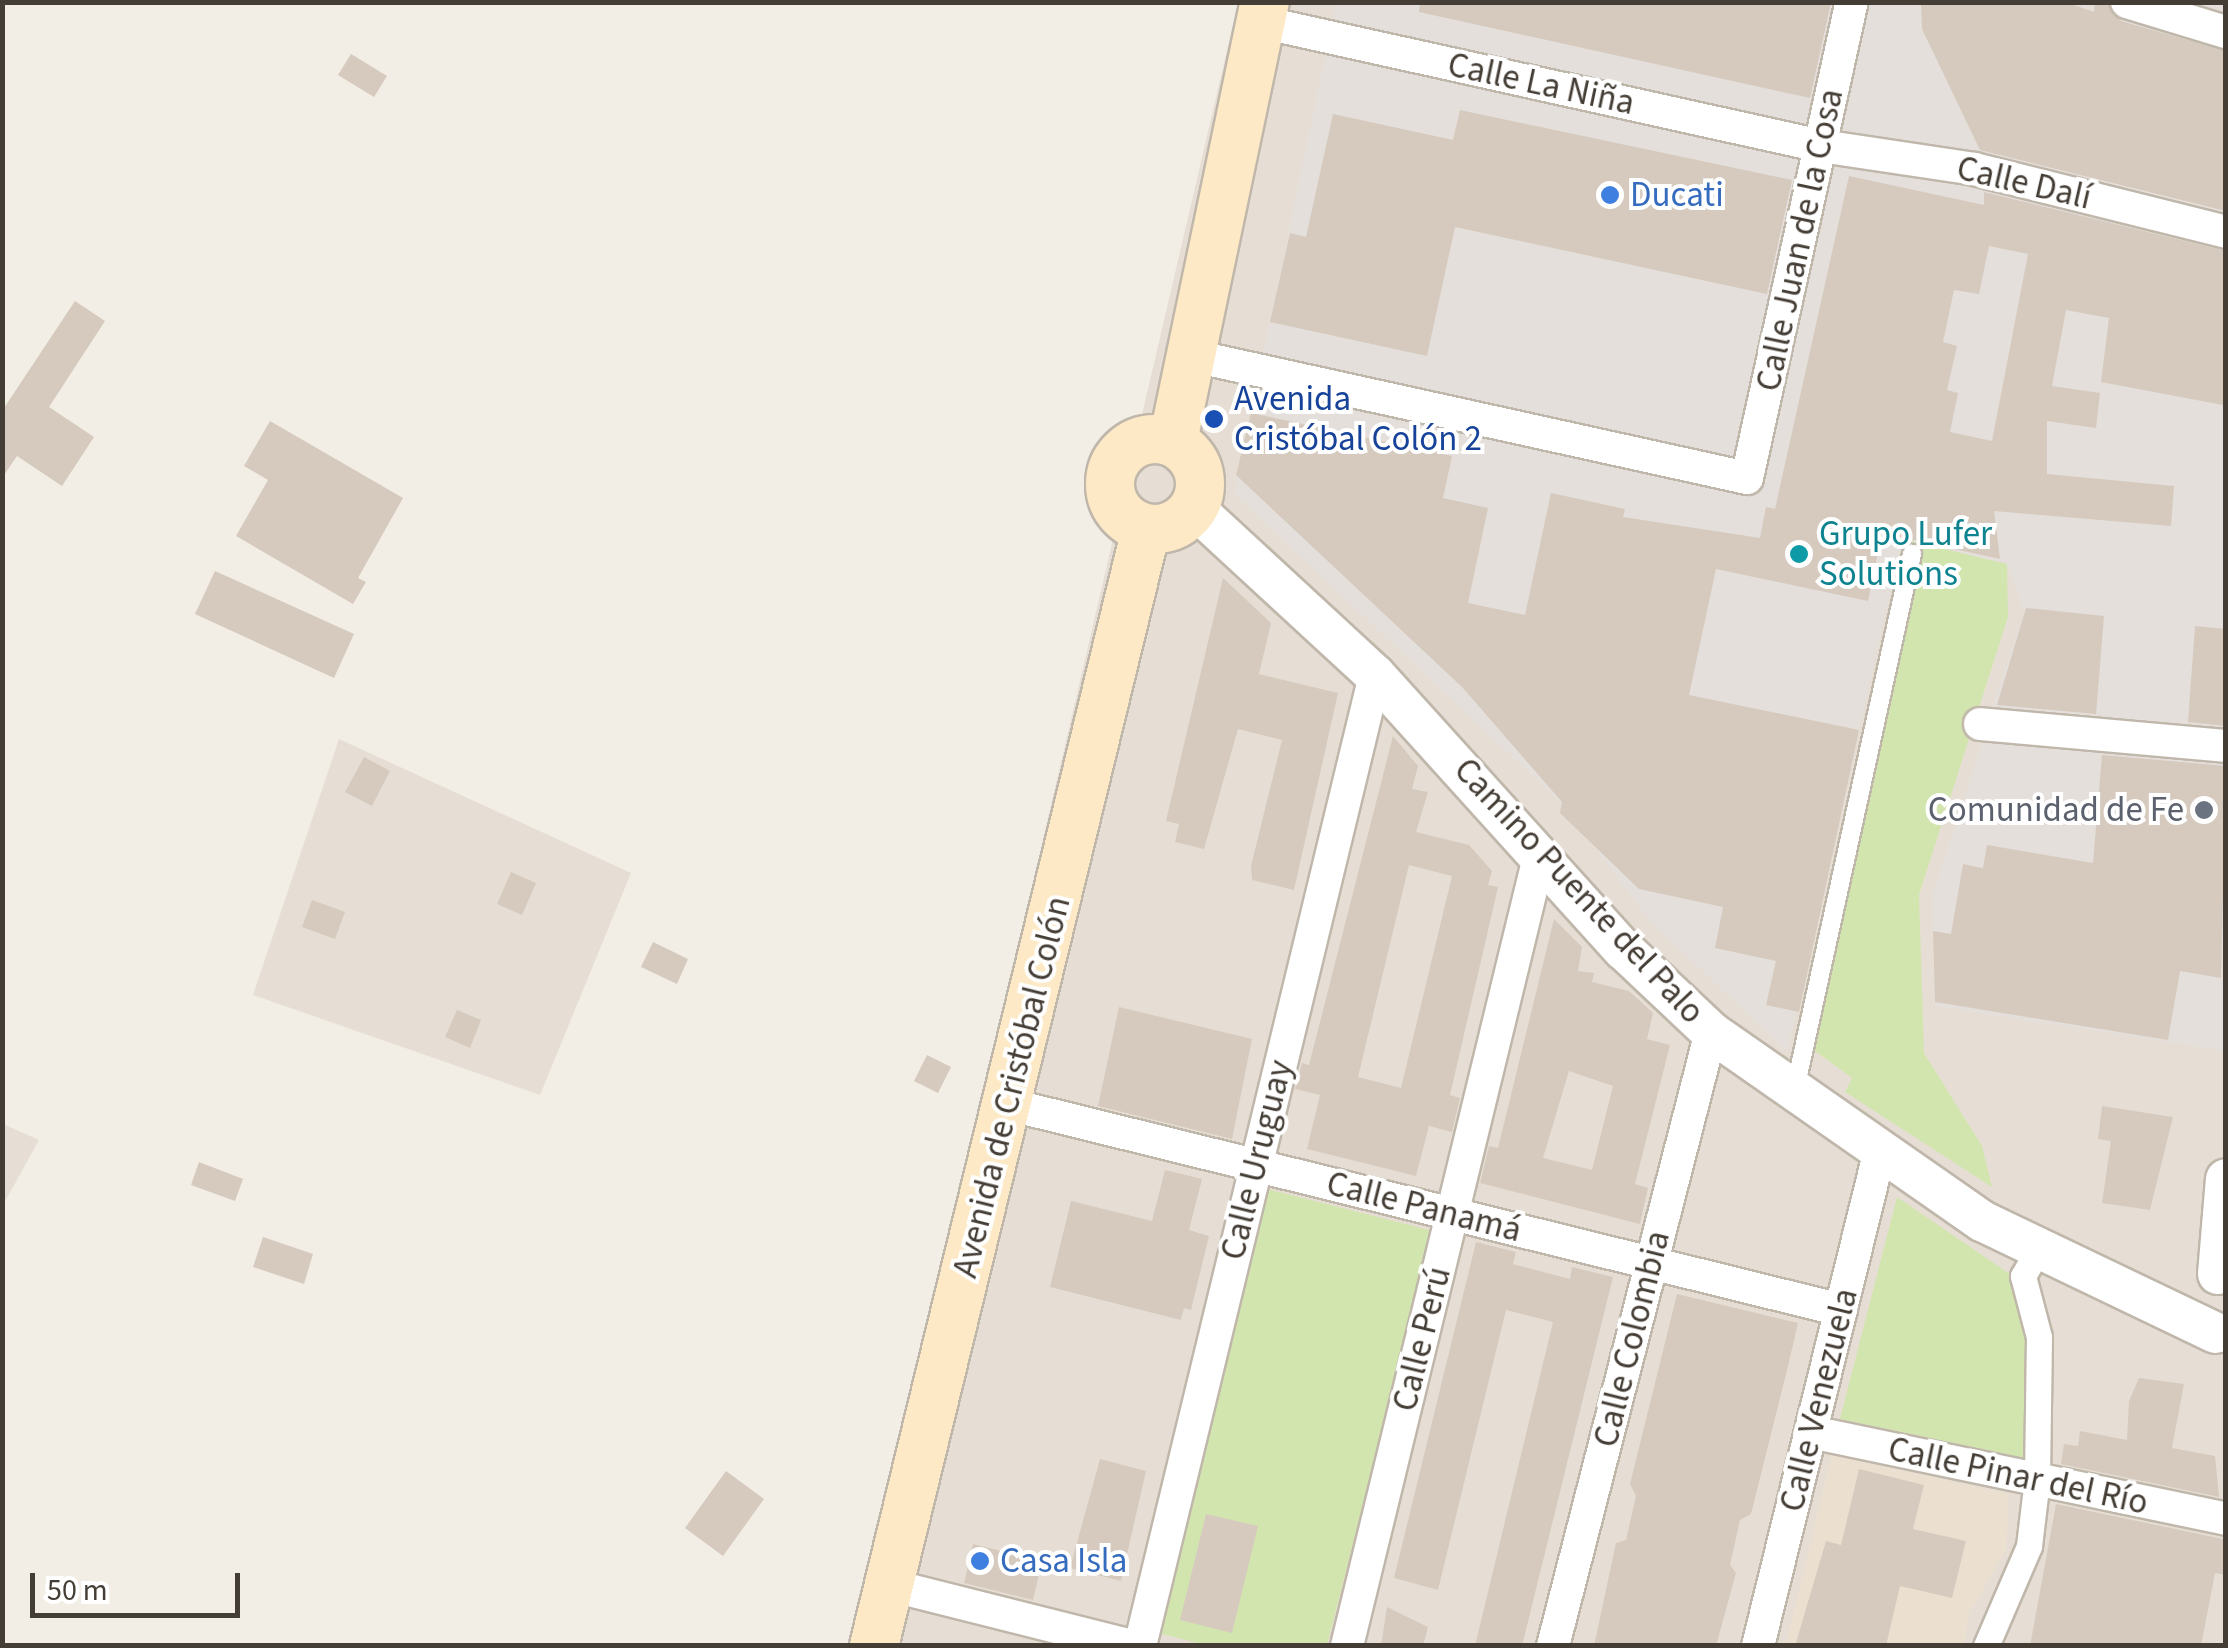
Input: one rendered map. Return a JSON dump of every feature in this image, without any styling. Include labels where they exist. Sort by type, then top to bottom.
[{"type":"main road","points":[[1173,441],[1263,12]]},
{"type":"main road","points":[[1146,438],[1173,441],[1192,456],[1201,482],[1194,508],[1175,525],[1146,529],[1128,522],[1112,502],[1109,477],[1127,446],[1146,438]]},
{"type":"main road","name":"Avenida de Cristóbal Colón","points":[[874,1646],[1146,529]]},
{"type":"street","name":"Calle Juan de la Cosa","points":[[1190,355],[1747,478],[1852,2]]},
{"type":"street","points":[[2128,2],[2226,32]]},
{"type":"street","name":"Calle La Niña","points":[[1263,12],[1821,146]]},
{"type":"street","name":"Calle Dalí","points":[[1821,146],[1974,169],[2226,232]]},
{"type":"street","name":"Camino Puente del Palo","points":[[1194,508],[1375,674],[1539,857],[1711,1032],[1879,1154],[2038,1250],[2163,1303],[2222,1347]]},
{"type":"street","name":"Calle Uruguay","points":[[1140,1646],[1375,674]]},
{"type":"street","points":[[1980,724],[2226,746]]},
{"type":"street","name":"Calle Perú","points":[[1346,1646],[1539,857]]},
{"type":"street","name":"Calle Colombia","points":[[1553,1646],[1711,1032]]},
{"type":"street","name":"Calle Panamá","points":[[1007,1104],[1840,1310]]},
{"type":"street","name":"Calle Venezuela","points":[[1758,1646],[1879,1154]]},
{"type":"street","points":[[2222,1347],[2218,1279],[2226,1180]]},
{"type":"street","points":[[1986,1646],[2029,1546],[2038,1479],[2039,1337],[2023,1276],[2038,1250]]},
{"type":"street","points":[[2163,1303],[2218,1279]]},
{"type":"street","name":"Calle Pinar del Río","points":[[1810,1432],[2226,1519]]},
{"type":"street","points":[[889,1585],[1132,1646]]},
{"type":"lane","points":[[1794,1094],[1912,554]]},
{"type":"shaded area","points":[[1238,3],[2225,3],[2225,1645],[855,1646]]},
{"type":"shaded area","points":[[1336,3],[2225,3],[2225,1051],[1936,1006],[1932,898],[2024,610],[2007,564],[1902,540],[1787,1052],[1650,921],[1559,801],[1234,494]]},
{"type":"shaded area","points":[[339,739],[631,873],[540,1095],[253,995]]},
{"type":"shaded area","points":[[3,1124],[39,1140],[3,1205]]},
{"type":"shaded area","points":[[1832,1455],[2009,1494],[2006,1550],[1969,1613],[1964,1645],[1785,1646]]},
{"type":"green space","points":[[1907,540],[2007,564],[2008,617],[1919,895],[1924,1053],[1982,1146],[1992,1187],[1845,1092],[1852,1078],[1797,1038]]},
{"type":"green space","points":[[1267,1189],[1433,1231],[1327,1645],[1206,1645],[1154,1632]]},
{"type":"green space","points":[[1897,1197],[2020,1281],[2031,1309],[2029,1459],[1840,1419]]},
{"type":"building","points":[[1420,2],[1831,2],[1810,98],[1419,12]]},
{"type":"building","points":[[1921,2],[2065,2],[2094,12],[2095,2],[2108,2],[2121,21],[2226,51],[2226,211],[1980,150],[1922,29]]},
{"type":"building","points":[[351,54],[387,76],[374,97],[338,75]]},
{"type":"building","points":[[1460,110],[1792,180],[1767,294],[1455,227],[1427,356],[1270,322],[1290,233],[1306,237],[1333,114],[1453,140]]},
{"type":"building","points":[[1849,176],[1984,205],[1984,192],[2226,251],[2223,405],[2101,382],[2109,318],[2066,310],[2052,386],[2100,393],[2096,428],[2047,421],[2047,474],[2174,486],[2171,526],[1994,511],[2000,559],[1882,533],[1868,601],[1716,569],[1689,695],[1859,730],[1799,1012],[1766,1005],[1776,961],[1715,948],[1723,907],[1639,889],[1560,813],[1562,802],[1462,687],[1236,475],[1251,413],[1452,456],[1443,498],[1488,508],[1468,603],[1525,615],[1551,493],[1625,509],[1623,517],[1760,538],[1766,507],[1775,509]],"holes":[[[1989,246],[2028,254],[1992,441],[1950,432],[1958,393],[1947,390],[1957,346],[1943,342],[1954,290],[1979,294]]]},
{"type":"building","points":[[75,301],[105,321],[49,407],[94,437],[62,486],[17,456],[2,478],[2,411]]},
{"type":"building","points":[[270,421],[403,498],[358,578],[366,582],[353,604],[236,536],[268,480],[244,466]]},
{"type":"building","points":[[215,571],[354,634],[334,678],[195,614]]},
{"type":"building","points":[[1223,578],[1271,623],[1259,674],[1338,693],[1294,890],[1252,880],[1251,866],[1282,740],[1238,729],[1204,849],[1175,842],[1179,824],[1166,821]]},
{"type":"building","points":[[2026,608],[2104,616],[2096,714],[1997,705]]},
{"type":"building","points":[[2195,626],[2226,629],[2226,726],[2188,722]]},
{"type":"building","points":[[1393,736],[1418,766],[1412,789],[1428,792],[1416,832],[1469,845],[1492,871],[1488,885],[1498,887],[1450,1095],[1460,1098],[1452,1132],[1429,1126],[1416,1176],[1307,1149],[1320,1095],[1295,1089],[1302,1063],[1309,1065]],"holes":[[[1409,865],[1452,876],[1401,1088],[1358,1077]]]},
{"type":"building","points":[[2102,755],[2226,766],[2221,978],[2180,971],[2168,1040],[1935,1002],[1933,931],[1951,934],[1963,864],[1983,868],[1987,845],[2093,863]]},
{"type":"building","points":[[364,757],[390,771],[372,806],[345,792]]},
{"type":"building","points":[[511,872],[536,883],[522,915],[497,904]]},
{"type":"building","points":[[312,900],[345,912],[335,939],[302,927]]},
{"type":"building","points":[[1554,919],[1582,947],[1578,971],[1594,973],[1592,982],[1629,991],[1653,1013],[1647,1039],[1670,1045],[1635,1184],[1648,1188],[1640,1224],[1480,1183],[1489,1146],[1498,1148]],"holes":[[[1569,1071],[1613,1086],[1592,1170],[1543,1158]]]},
{"type":"building","points":[[653,942],[688,959],[677,984],[641,967]]},
{"type":"building","points":[[1119,1007],[1252,1039],[1232,1139],[1098,1106]]},
{"type":"building","points":[[457,1010],[481,1020],[470,1048],[445,1037]]},
{"type":"building","points":[[927,1055],[951,1067],[938,1093],[914,1081]]},
{"type":"building","points":[[2102,1106],[2173,1117],[2150,1210],[2102,1203],[2111,1141],[2098,1139]]},
{"type":"building","points":[[199,1162],[243,1179],[235,1201],[191,1185]]},
{"type":"building","points":[[1165,1170],[1202,1179],[1189,1230],[1209,1236],[1191,1310],[1184,1308],[1181,1320],[1050,1287],[1071,1201],[1152,1221]]},
{"type":"building","points":[[263,1237],[313,1254],[304,1284],[253,1267]]},
{"type":"building","points":[[1476,1242],[1516,1252],[1513,1264],[1570,1279],[1572,1267],[1613,1277],[1522,1646],[1475,1646],[1553,1322],[1506,1310],[1438,1590],[1394,1578]]},
{"type":"building","points":[[1677,1294],[1798,1323],[1788,1366],[1751,1514],[1740,1520],[1730,1565],[1736,1573],[1716,1646],[1594,1646],[1616,1543],[1626,1540],[1636,1496],[1630,1484]]},
{"type":"building","points":[[2139,1378],[2184,1384],[2172,1448],[2215,1456],[2219,1497],[2061,1464],[2064,1444],[2078,1446],[2080,1431],[2127,1440],[2129,1401]]},
{"type":"building","points":[[1100,1459],[1146,1471],[1121,1581],[1070,1568]]},
{"type":"building","points":[[1859,1469],[1924,1485],[1913,1529],[1966,1541],[1952,1598],[1900,1586],[1886,1646],[1795,1646],[1826,1541],[1841,1545]]},
{"type":"building","points":[[726,1471],[764,1499],[723,1556],[685,1528]]},
{"type":"building","points":[[2056,1504],[2223,1539],[2226,1575],[2215,1573],[2201,1646],[2030,1646]]},
{"type":"building","points":[[1206,1514],[1258,1526],[1232,1633],[1180,1620]]},
{"type":"building","points":[[973,1544],[1042,1561],[1033,1600],[964,1583]]},
{"type":"building","points":[[1387,1607],[1428,1627],[1423,1646],[1381,1646]]},
{"type":"place","name":"Ducati","points":[[1610,195]]},
{"type":"place","name":"Avenida Cristóbal Colón 2","points":[[1214,419]]},
{"type":"place","name":"Grupo Lufer Solutions","points":[[1799,554]]},
{"type":"place","name":"Comunidad de Fe","points":[[2204,810]]},
{"type":"place","name":"Casa Isla","points":[[980,1561]]}]
